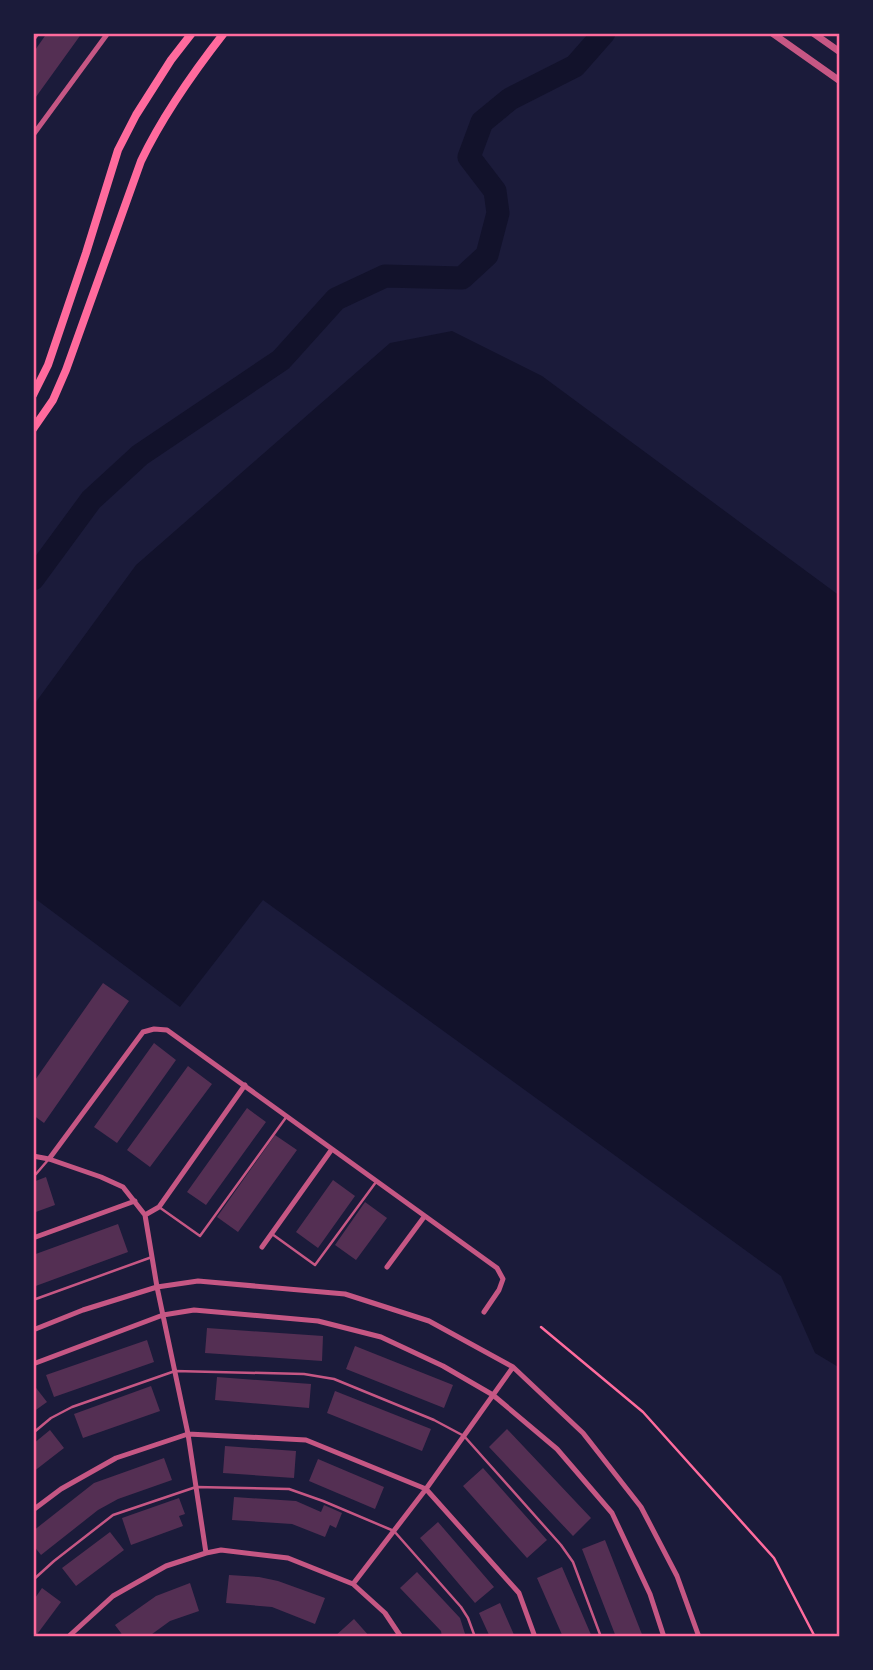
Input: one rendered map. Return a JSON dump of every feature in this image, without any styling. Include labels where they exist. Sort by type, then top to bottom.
[{"type":"main road","points":[[33,395],[48,365],[118,150],[136,115],[171,60],[192,33]]},
{"type":"main road","points":[[33,429],[52,400],[66,370],[141,161],[156,129],[191,74],[224,33]]},
{"type":"street","points":[[33,135],[108,33]]},
{"type":"street","points":[[772,33],[840,81]]},
{"type":"street","points":[[813,33],[840,52]]},
{"type":"street","points":[[49,1159],[143,1032],[167,1030],[497,1268],[503,1279],[484,1312]]},
{"type":"street","points":[[145,1215],[159,1207],[245,1085]]},
{"type":"street","points":[[262,1247],[332,1149]]},
{"type":"street","points":[[33,1156],[101,1177],[122,1187],[145,1215],[188,1434],[206,1553]]},
{"type":"street","points":[[33,1238],[135,1201]]},
{"type":"street","points":[[387,1267],[424,1217]]},
{"type":"street","points":[[33,1330],[83,1310],[157,1287],[198,1281],[345,1294],[429,1321],[513,1367],[583,1433],[641,1507],[677,1576],[699,1637]]},
{"type":"street","points":[[33,1364],[163,1315],[194,1310],[318,1321],[381,1337],[443,1366],[493,1395],[557,1449],[612,1513],[650,1594],[664,1637]]},
{"type":"street","points":[[354,1584],[513,1367]]},
{"type":"street","points":[[33,1510],[61,1489],[116,1458],[188,1434],[306,1440],[426,1489],[519,1593],[535,1637]]},
{"type":"street","points":[[68,1637],[113,1596],[166,1566],[221,1550],[288,1558],[354,1584],[385,1613],[401,1637]]},
{"type":"lane","points":[[33,41],[39,33]]},
{"type":"lane","points":[[159,1207],[200,1236],[287,1116]]},
{"type":"lane","points":[[33,1175],[49,1159]]},
{"type":"lane","points":[[272,1234],[314,1265],[376,1181]]},
{"type":"lane","points":[[33,1300],[153,1256]]},
{"type":"lane","points":[[33,1433],[51,1418],[72,1407],[175,1371],[304,1374],[334,1379],[435,1420],[464,1436],[573,1562],[601,1637]]},
{"type":"lane","points":[[33,1580],[113,1515],[196,1487],[289,1489],[394,1531],[461,1607],[475,1637]]},
{"type":"path","points":[[541,1327],[643,1412],[774,1558],[815,1637]]},
{"type":"shaded area","points":[[452,331],[542,376],[840,596],[840,1368],[815,1353],[781,1276],[263,900],[180,1007],[33,897],[33,706],[136,565],[390,343]]},
{"type":"building","points":[[47,33],[82,33],[33,101],[33,53]]},
{"type":"building","points":[[103,983],[129,1001],[44,1123],[33,1115],[33,1083]]},
{"type":"building","points":[[154,1043],[176,1060],[117,1143],[94,1127]]},
{"type":"building","points":[[188,1066],[212,1084],[150,1167],[127,1150]]},
{"type":"building","points":[[247,1108],[266,1122],[206,1205],[187,1192]]},
{"type":"building","points":[[275,1135],[297,1150],[238,1232],[217,1217]]},
{"type":"building","points":[[46,1177],[55,1205],[33,1213],[33,1182]]},
{"type":"building","points":[[333,1180],[355,1196],[318,1248],[296,1232]]},
{"type":"building","points":[[365,1202],[387,1218],[356,1260],[335,1245]]},
{"type":"building","points":[[118,1224],[128,1252],[33,1287],[33,1255]]},
{"type":"building","points":[[207,1328],[323,1336],[322,1361],[205,1353]]},
{"type":"building","points":[[147,1340],[154,1362],[54,1397],[46,1375]]},
{"type":"building","points":[[355,1346],[453,1385],[444,1408],[346,1369]]},
{"type":"building","points":[[217,1377],[311,1384],[309,1408],[215,1400]]},
{"type":"building","points":[[33,1384],[47,1402],[33,1412]]},
{"type":"building","points":[[151,1386],[160,1411],[83,1438],[74,1414]]},
{"type":"building","points":[[335,1391],[431,1429],[422,1451],[327,1413]]},
{"type":"building","points":[[507,1429],[591,1518],[573,1536],[489,1447]]},
{"type":"building","points":[[50,1430],[64,1448],[33,1472],[33,1444]]},
{"type":"building","points":[[225,1446],[296,1451],[294,1478],[223,1473]]},
{"type":"building","points":[[164,1458],[172,1480],[118,1499],[98,1510],[41,1555],[33,1545],[33,1531],[94,1483]]},
{"type":"building","points":[[318,1459],[384,1487],[375,1509],[309,1481]]},
{"type":"building","points":[[483,1468],[547,1540],[527,1558],[463,1486]]},
{"type":"building","points":[[234,1497],[296,1501],[321,1512],[324,1505],[342,1513],[336,1528],[330,1525],[325,1537],[292,1524],[232,1520]]},
{"type":"building","points":[[179,1498],[185,1514],[179,1516],[183,1526],[131,1545],[122,1518]]},
{"type":"building","points":[[438,1522],[494,1587],[475,1603],[420,1538]]},
{"type":"building","points":[[110,1532],[124,1550],[76,1586],[62,1568]]},
{"type":"building","points":[[605,1540],[643,1637],[616,1637],[582,1549]]},
{"type":"building","points":[[562,1567],[592,1637],[563,1637],[537,1578]]},
{"type":"building","points":[[417,1572],[460,1618],[466,1637],[442,1637],[441,1631],[400,1588]]},
{"type":"building","points":[[229,1575],[278,1581],[325,1598],[315,1624],[272,1607],[226,1603]]},
{"type":"building","points":[[190,1583],[199,1611],[170,1621],[148,1637],[124,1637],[115,1625],[156,1596]]},
{"type":"building","points":[[42,1588],[61,1602],[33,1637],[33,1601]]},
{"type":"building","points":[[500,1603],[515,1637],[490,1637],[479,1613]]},
{"type":"building","points":[[354,1619],[370,1637],[334,1637]]},
{"type":"waterway","points":[[33,579],[91,500],[140,455],[281,360],[336,299],[385,276],[462,278],[487,255],[498,213],[495,191],[469,157],[482,122],[510,99],[575,66],[604,33]]}]
